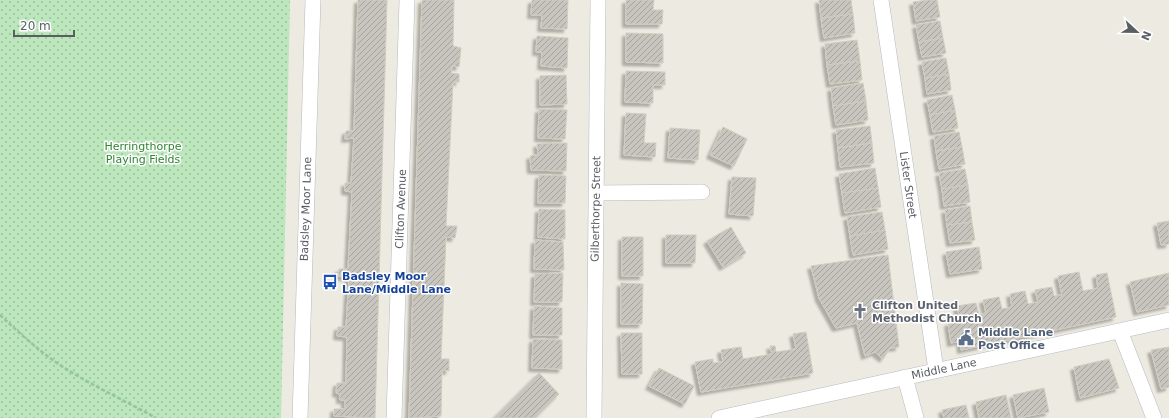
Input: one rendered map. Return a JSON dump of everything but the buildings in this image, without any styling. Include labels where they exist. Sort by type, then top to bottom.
[{"type":"street","name":"Badsley Moor Lane","points":[[300,418],[313,0]]},
{"type":"street","name":"Clifton Avenue","points":[[394,418],[407,0]]},
{"type":"street","name":"Gilberthorpe Street","points":[[594,418],[598,0]]},
{"type":"street","name":"Lister Street","points":[[881,0],[936,370]]},
{"type":"street","points":[[596,193],[702,192]]},
{"type":"street","name":"Middle Lane","points":[[719,418],[1169,320]]},
{"type":"street","points":[[1120,331],[1154,418]]},
{"type":"street","points":[[905,377],[916,418]]},
{"type":"path","points":[[0,315],[22,336],[54,360],[87,381],[156,418]]},
{"type":"green space","name":"Herringthorpe Playing Fields","points":[[0,0],[290,0],[281,418],[0,418]]},
{"type":"place","name":"Badsley Moor Lane/Middle Lane","points":[[330,282]]},
{"type":"place","name":"Clifton United Methodist Church","points":[[860,311]]},
{"type":"place","name":"Middle Lane Post Office","points":[[966,338]]}]
